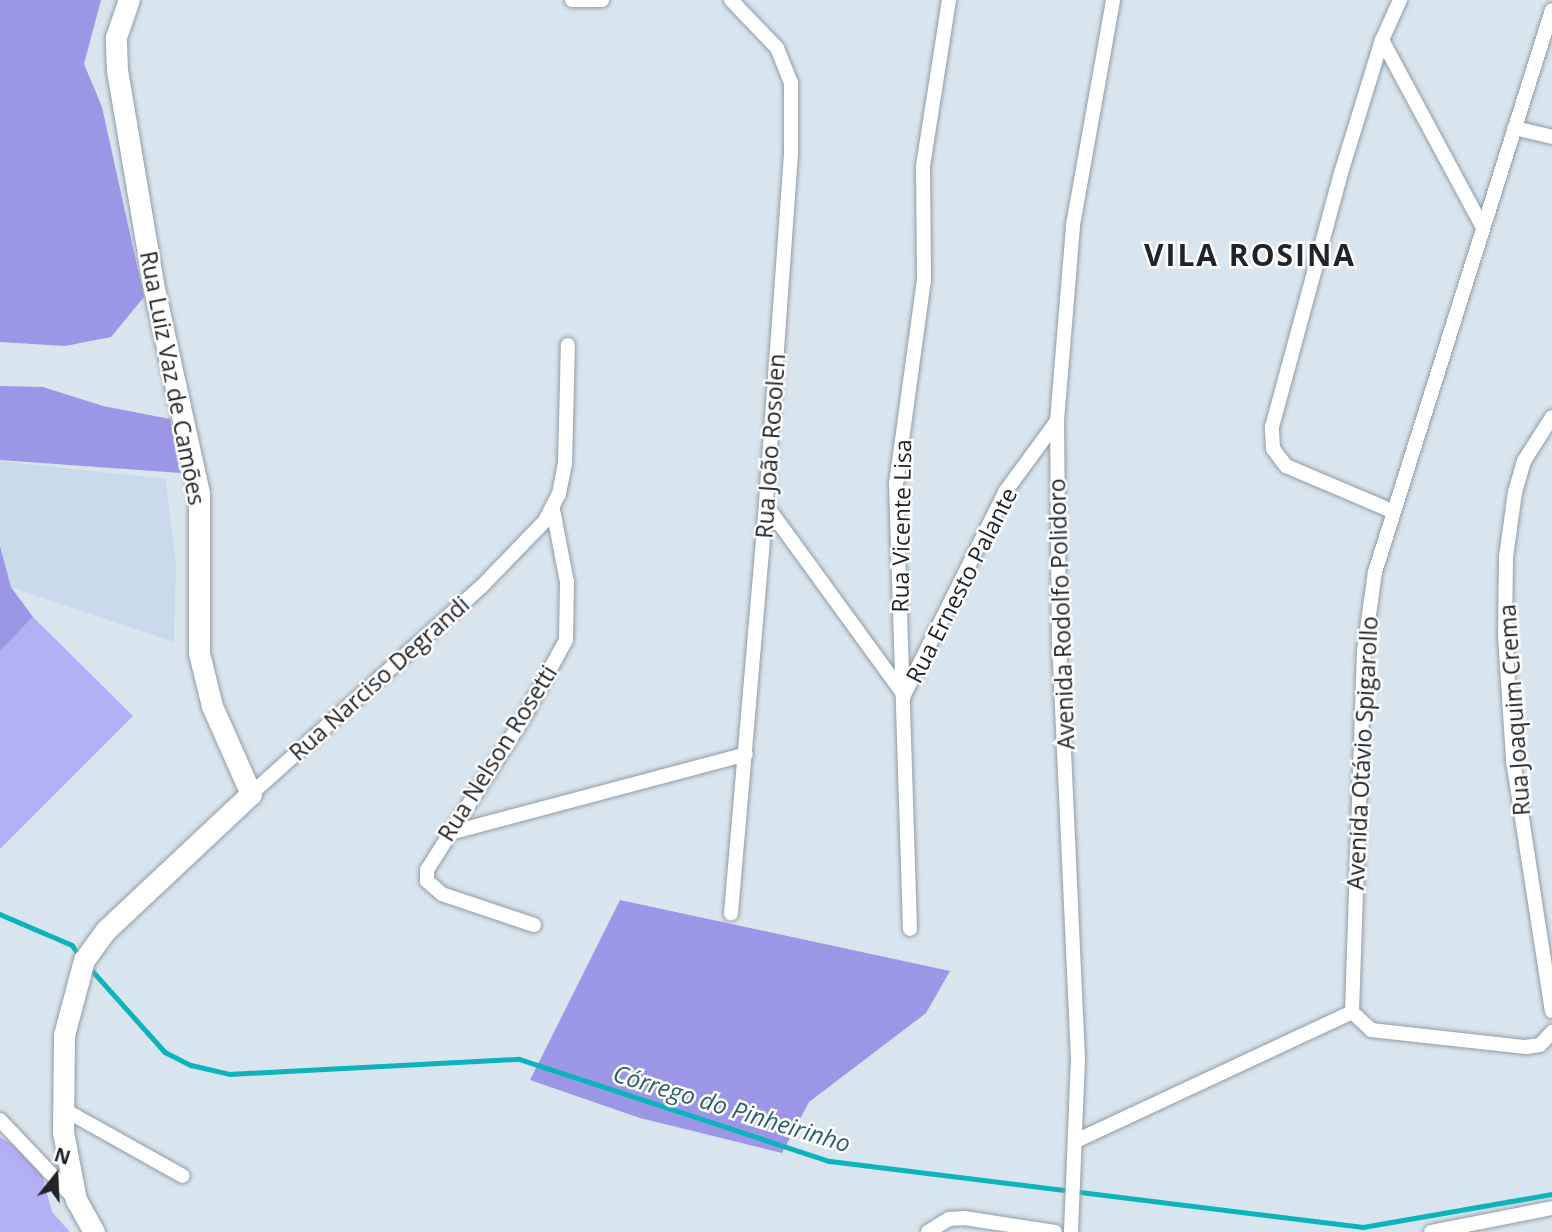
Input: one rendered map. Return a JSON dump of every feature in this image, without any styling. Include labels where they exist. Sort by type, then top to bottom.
[{"type":"main road","name":"Rua Luiz Vaz de Camões","points":[[129,0],[116,37],[117,71],[153,283],[199,493],[199,653],[212,706],[251,794]]},
{"type":"main road","name":"Rua Narciso Degrandi","points":[[63,1109],[64,1035],[85,958],[251,794]]},
{"type":"main road","points":[[63,1109],[68,1172],[76,1199],[94,1232]]},
{"type":"street","points":[[572,0],[602,0]]},
{"type":"street","name":"Rua João Rosolen","points":[[731,0],[777,48],[791,82],[791,154],[766,505],[731,914]]},
{"type":"street","name":"Rua Vicente Lisa","points":[[910,929],[896,484],[924,279],[922,190],[926,140],[948,0]]},
{"type":"street","name":"Avenida Rodolfo Polidoro","points":[[1071,1232],[1078,1140],[1059,644],[1057,421],[1073,225],[1113,0]]},
{"type":"street","points":[[1392,511],[1286,466],[1273,449],[1272,427],[1292,340],[1382,40],[1400,0]]},
{"type":"street","name":"Avenida Otávio Spigarollo","points":[[1352,1012],[1365,641],[1375,572],[1392,511],[1552,10]]},
{"type":"street","points":[[1382,40],[1482,226]]},
{"type":"street","points":[[1514,128],[1552,137]]},
{"type":"street","name":"Rua Narciso Degrandi","points":[[251,794],[481,587],[553,510],[565,464],[568,345]]},
{"type":"street","name":"Rua Joaquim Crema","points":[[1552,417],[1524,461],[1514,492],[1506,557],[1505,623],[1513,761],[1552,1011]]},
{"type":"street","name":"Rua Ernesto Palante","points":[[766,505],[904,695],[1005,492],[1057,421]]},
{"type":"street","name":"Rua Nelson Rosetti","points":[[534,925],[431,887],[427,870],[430,859],[450,833],[524,717],[566,640],[567,582],[553,510]]},
{"type":"street","points":[[450,833],[746,754]]},
{"type":"street","points":[[1078,1140],[1352,1012],[1371,1030],[1513,1046],[1540,1045],[1552,1032]]},
{"type":"street","points":[[63,1109],[183,1176]]},
{"type":"street","points":[[0,1120],[76,1199]]},
{"type":"street","points":[[1431,1232],[1552,1208]]},
{"type":"street","points":[[928,1232],[949,1219],[964,1217],[1055,1232]]},
{"type":"shaded area","points":[[0,0],[101,0],[84,64],[102,107],[144,297],[111,337],[65,346],[0,342]]},
{"type":"shaded area","points":[[0,386],[43,387],[103,406],[170,419],[181,473],[0,460]]},
{"type":"shaded area","points":[[0,461],[166,479],[176,567],[174,642],[11,587],[0,546]]},
{"type":"shaded area","points":[[0,546],[11,587],[33,617],[0,651]]},
{"type":"shaded area","points":[[33,617],[133,716],[0,849],[0,651]]},
{"type":"shaded area","points":[[620,900],[950,971],[926,1013],[809,1102],[782,1153],[640,1118],[530,1080]]},
{"type":"shaded area","points":[[0,1137],[38,1160],[52,1212],[70,1232],[0,1232]]},
{"type":"waterway","name":"Córrego do Pinheirinho","points":[[0,914],[72,945],[79,955]]},
{"type":"waterway","name":"Córrego do Pinheirinho","points":[[89,967],[165,1052],[191,1065],[229,1074],[519,1059],[830,1161],[1363,1227],[1552,1194]]},
{"type":"district","name":"VILA ROSINA","points":[[1250,255]]}]
